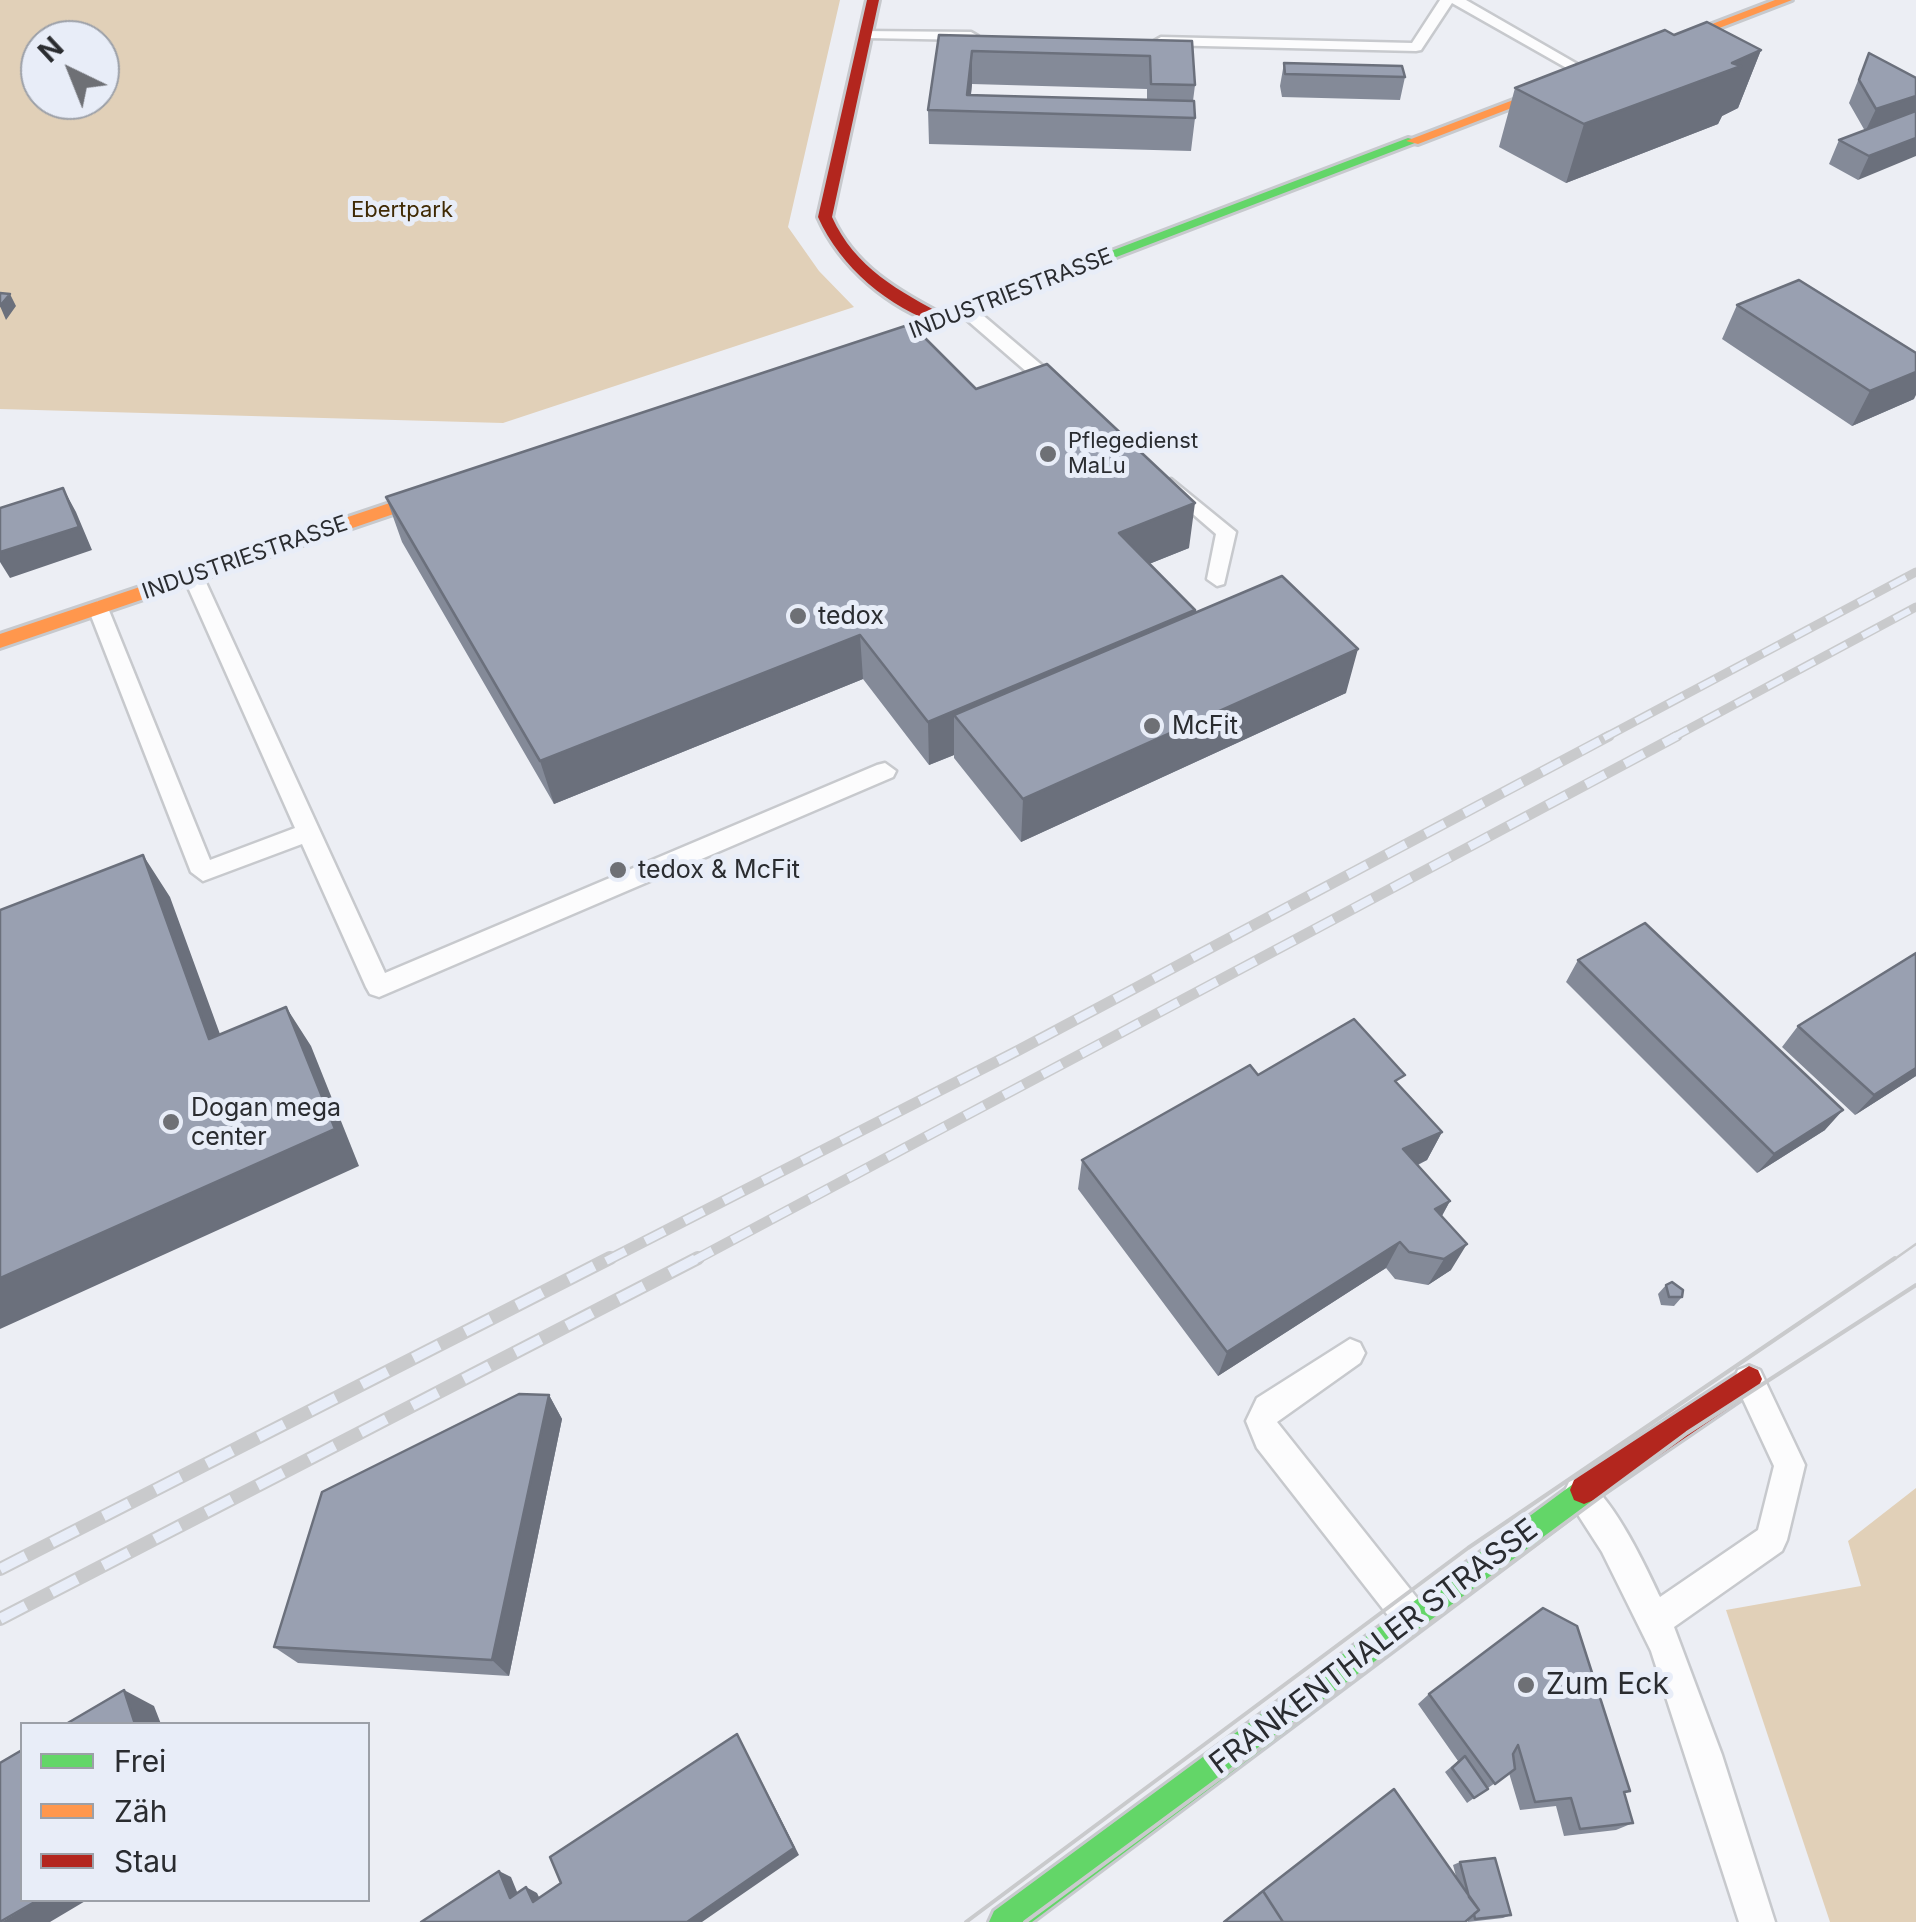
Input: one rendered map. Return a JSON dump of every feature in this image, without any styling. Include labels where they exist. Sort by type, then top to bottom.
[{"type":"street","points":[[873,0],[824,217],[831,245],[852,267],[941,320]]},
{"type":"street","name":"INDUSTRIESTRASSE","points":[[830,360],[1786,0]]},
{"type":"street","name":"INDUSTRIESTRASSE","points":[[0,641],[476,480]]},
{"type":"street","name":"FRANKENTHALER STRASSE","points":[[1006,1922],[1580,1494],[1678,1423],[1748,1380]]},
{"type":"lane","points":[[1137,40],[1416,48],[1447,0]]},
{"type":"lane","points":[[1456,0],[1591,76]]},
{"type":"lane","points":[[866,34],[997,37]]},
{"type":"lane","points":[[966,310],[1067,396]]},
{"type":"lane","points":[[1154,470],[1226,532],[1216,580]]},
{"type":"lane","points":[[192,576],[379,987],[885,770]]},
{"type":"lane","points":[[98,608],[204,872],[309,832]]},
{"type":"lane","points":[[1350,1353],[1268,1408],[1261,1420],[1268,1437],[1412,1619]]},
{"type":"lane","points":[[1658,1618],[1771,1540],[1790,1464],[1748,1380]]},
{"type":"lane","points":[[1580,1494],[1614,1538],[1658,1618],[1757,1922]]},
{"type":"green space","name":"Ebertpark","points":[[0,0],[840,0],[788,227],[819,271],[854,307],[503,423],[0,409]]},
{"type":"green space","points":[[1916,1488],[1916,1922],[1830,1922],[1726,1610],[1861,1586],[1848,1541]]},
{"type":"building","points":[[1707,22],[1761,50],[1732,63],[1741,66],[1584,124],[1515,88],[1665,30],[1674,35]]},
{"type":"building","points":[[939,35],[1192,41],[1195,85],[1151,84],[1150,56],[972,51],[967,95],[1194,101],[1195,118],[928,110]]},
{"type":"building","points":[[1869,53],[1916,78],[1916,96],[1876,109],[1859,80]]},
{"type":"building","points":[[1284,63],[1402,66],[1405,77],[1285,74]]},
{"type":"building","points":[[1916,111],[1916,138],[1869,156],[1839,140]]},
{"type":"building","points":[[1799,280],[1916,353],[1916,372],[1870,391],[1737,305]]},
{"type":"building","points":[[0,293],[10,294],[0,306]]},
{"type":"building","name":"tedox","points":[[911,324],[976,389],[1047,364],[1195,503],[1119,533],[1195,610],[928,722],[860,635],[540,761],[386,497]]},
{"type":"building","points":[[63,488],[79,527],[0,552],[0,508]]},
{"type":"building","points":[[1282,576],[1358,649],[1023,799],[954,715]]},
{"type":"building","name":"Dogan mega center","points":[[143,855],[209,1039],[286,1007],[335,1129],[0,1278],[0,910]]},
{"type":"building","points":[[1645,923],[1843,1110],[1774,1154],[1578,960]]},
{"type":"building","points":[[1916,953],[1916,1068],[1874,1095],[1798,1026]]},
{"type":"building","points":[[1354,1019],[1405,1075],[1395,1081],[1442,1132],[1403,1149],[1450,1201],[1435,1209],[1467,1244],[1444,1259],[1409,1252],[1400,1242],[1227,1352],[1082,1160],[1250,1065],[1258,1075]]},
{"type":"building","points":[[1672,1282],[1683,1290],[1682,1297],[1669,1297],[1666,1285]]},
{"type":"building","points":[[519,1394],[549,1395],[492,1660],[274,1647],[322,1492]]},
{"type":"building","points":[[1543,1608],[1577,1626],[1630,1791],[1624,1792],[1633,1823],[1580,1829],[1571,1798],[1535,1802],[1518,1745],[1513,1754],[1515,1769],[1495,1784],[1429,1694]]},
{"type":"building","points":[[124,1690],[134,1722],[69,1722]]},
{"type":"building","points":[[737,1734],[794,1848],[687,1922],[421,1922],[499,1871],[510,1898],[526,1887],[533,1902],[561,1883],[550,1857]]},
{"type":"building","points":[[20,1751],[20,1902],[35,1902],[0,1922],[0,1763]]},
{"type":"building","points":[[1465,1756],[1488,1789],[1474,1798],[1452,1768]]},
{"type":"building","points":[[1394,1789],[1479,1910],[1465,1922],[1283,1922],[1263,1891],[1259,1894]]},
{"type":"building","points":[[1495,1858],[1511,1915],[1475,1919],[1479,1910],[1469,1897],[1460,1862]]},
{"type":"building","points":[[1263,1891],[1283,1922],[1224,1922]]},
{"type":"tram line","points":[[1892,1261],[1916,1244]]},
{"type":"tram line","points":[[966,1922],[1468,1548],[1895,1258]]},
{"type":"tram line","points":[[1025,1922],[1687,1433],[1916,1285]]},
{"type":"railway","points":[[1604,738],[1916,572]]},
{"type":"railway","points":[[1672,738],[1916,607]]},
{"type":"railway","points":[[606,1261],[1019,1050],[1609,736]]},
{"type":"railway","points":[[693,1261],[1677,736]]},
{"type":"railway","points":[[0,1569],[610,1258]]},
{"type":"railway","points":[[0,1619],[698,1258]]},
{"type":"traffic: fast","points":[[846,355],[1413,141]]},
{"type":"traffic: fast","points":[[1005,1922],[1584,1490]]},
{"type":"traffic: slow","points":[[1413,141],[1786,0]]},
{"type":"traffic: slow","points":[[0,641],[461,485]]},
{"type":"traffic: jam","points":[[873,0],[825,217],[833,236],[857,267],[941,320]]},
{"type":"traffic: jam","points":[[1584,1490],[1749,1379]]},
{"type":"place","name":"Pflegedienst MaLu","points":[[1048,454]]},
{"type":"place","name":"tedox","points":[[798,616]]},
{"type":"place","name":"McFit","points":[[1152,726]]},
{"type":"place","name":"tedox & McFit","points":[[618,870]]},
{"type":"place","name":"Dogan mega center","points":[[171,1122]]},
{"type":"place","name":"Zum Eck","points":[[1526,1685]]}]
